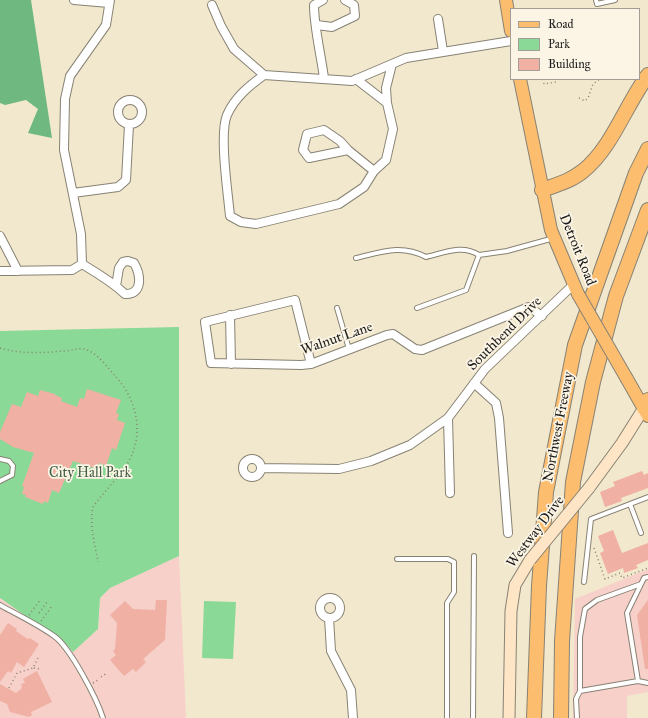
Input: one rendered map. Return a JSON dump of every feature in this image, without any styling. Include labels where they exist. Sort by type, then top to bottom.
[{"type":"highway","points":[[542,190],[568,181],[583,171],[597,157],[648,75]]},
{"type":"highway","name":"Northwest Freeway","points":[[534,718],[539,586],[546,492],[575,345],[636,173],[648,149]]},
{"type":"highway","name":"Northwest Freeway","points":[[561,718],[562,641],[573,482],[592,382],[614,303],[648,210]]},
{"type":"main road","points":[[506,0],[510,25]]},
{"type":"main road","name":"Detroit Road","points":[[520,80],[542,190],[554,238],[576,290],[627,379],[647,408]]},
{"type":"main road","name":"Westway Drive","points":[[509,718],[511,611],[515,585],[530,560],[589,488],[647,408]]},
{"type":"street","points":[[74,0],[110,2],[106,26],[70,76],[65,99],[64,150],[81,234],[82,264]]},
{"type":"street","points":[[323,0],[314,5],[314,16],[317,25],[324,78]]},
{"type":"street","points":[[317,25],[332,27],[355,16],[354,6],[344,0]]},
{"type":"street","points":[[212,5],[220,26],[234,49],[264,75],[352,81],[406,58],[510,41]]},
{"type":"street","points":[[438,19],[443,51]]},
{"type":"street","points":[[264,75],[241,92],[227,116],[225,170],[230,216],[241,222],[256,224],[339,204],[364,187],[374,171],[386,160],[393,129],[387,103],[386,88],[392,64]]},
{"type":"street","points":[[356,79],[387,103]]},
{"type":"street","points":[[73,193],[118,187],[126,180],[129,125]]},
{"type":"street","points":[[348,150],[309,158],[302,150],[307,134],[324,130],[340,141],[348,150],[374,171]]},
{"type":"street","points":[[0,236],[18,271]]},
{"type":"street","points":[[0,271],[72,270],[82,264]]},
{"type":"street","points":[[82,264],[116,286]]},
{"type":"street","name":"Southbend Drive","points":[[261,468],[339,469],[371,461],[410,445],[448,418],[485,369],[542,316],[576,290]]},
{"type":"street","name":"Walnut Lane","points":[[311,364],[295,300],[205,322],[211,363],[311,364],[393,334],[415,349],[422,350],[530,307],[542,316]]},
{"type":"street","points":[[230,315],[231,364]]},
{"type":"street","points":[[474,383],[496,403],[499,418],[508,532]]},
{"type":"street","points":[[448,418],[450,493]]},
{"type":"street","points":[[329,618],[331,651],[351,690],[353,718]]},
{"type":"lane","points":[[596,0],[597,4],[615,0]]},
{"type":"lane","points":[[356,258],[396,249],[414,250],[426,257],[462,249],[471,250],[479,255],[508,250],[554,238]]},
{"type":"lane","points":[[417,308],[466,290],[479,255]]},
{"type":"lane","points":[[337,308],[349,350]]},
{"type":"lane","points":[[0,459],[8,461],[13,466],[12,474],[0,481]]},
{"type":"lane","points":[[584,582],[591,519],[648,497]]},
{"type":"lane","points":[[630,504],[641,532]]},
{"type":"lane","points":[[473,718],[474,556]]},
{"type":"lane","points":[[397,559],[448,559],[454,562],[454,592],[447,603],[447,718]]},
{"type":"lane","points":[[638,681],[627,613],[644,578],[648,577]]},
{"type":"lane","points":[[577,718],[576,699],[580,691],[580,637],[585,609],[597,600],[641,584]]},
{"type":"lane","points":[[0,604],[56,636],[78,667],[99,707],[103,718]]},
{"type":"lane","points":[[580,691],[638,681],[648,683]]},
{"type":"path","points":[[543,80],[544,84],[556,82]]},
{"type":"path","points":[[579,98],[585,101],[588,98],[593,84],[599,80]]},
{"type":"path","points":[[0,348],[14,351],[50,352],[76,348],[86,350],[94,354],[107,367],[118,379],[128,395],[136,413],[138,427],[129,461],[93,507],[92,530],[98,562]]},
{"type":"path","points":[[589,534],[592,536],[595,552],[605,579],[620,573],[622,578],[648,568]]},
{"type":"path","points":[[34,609],[41,599]]},
{"type":"path","points":[[39,613],[46,602]]},
{"type":"path","points":[[44,616],[52,606]]},
{"type":"path","points":[[32,668],[38,658]]},
{"type":"path","points":[[9,688],[17,673],[32,668],[41,669]]},
{"type":"path","points":[[101,677],[107,673]]},
{"type":"shaded area","points":[[179,556],[186,718],[0,718],[0,598],[67,645],[73,652],[98,629],[100,598],[110,588]]},
{"type":"shaded area","points":[[648,569],[648,692],[627,696],[627,718],[573,718],[575,599]]},
{"type":"green space","points":[[0,0],[31,0],[52,138],[28,133],[38,109],[26,100],[5,105],[0,103]]},
{"type":"green space","name":"City Hall Park","points":[[179,327],[179,556],[110,588],[100,598],[98,629],[73,652],[67,645],[0,598],[0,331]]},
{"type":"green space","points":[[204,601],[236,602],[233,659],[202,658]]},
{"type":"building","points":[[87,389],[121,400],[116,413],[119,414],[117,420],[125,423],[116,450],[112,448],[106,466],[99,463],[97,469],[73,461],[59,493],[52,490],[48,503],[44,501],[43,504],[25,497],[26,495],[22,494],[24,487],[22,486],[34,453],[13,447],[0,439],[0,432],[12,404],[21,407],[27,392],[38,396],[40,390],[55,394],[62,398],[61,401],[77,407],[80,398],[84,399]]},
{"type":"building","points":[[642,471],[644,475],[648,473],[648,488],[621,498],[622,501],[605,507],[600,492],[615,486],[613,482]]},
{"type":"building","points":[[613,530],[622,553],[648,543],[648,560],[636,565],[638,568],[624,573],[623,568],[608,574],[600,553],[604,551],[598,536]]},
{"type":"building","points":[[156,600],[167,600],[165,640],[143,659],[146,662],[136,672],[133,669],[124,676],[110,660],[116,655],[113,651],[115,649],[117,623],[110,615],[125,601],[133,609],[155,610]]},
{"type":"building","points":[[648,600],[648,669],[645,669],[637,615]]},
{"type":"building","points":[[8,623],[17,629],[16,631],[23,636],[28,639],[30,638],[39,644],[24,667],[17,662],[11,673],[8,671],[0,682],[0,635]]},
{"type":"building","points":[[37,671],[52,702],[31,712],[32,715],[29,717],[10,712],[7,704],[0,701],[0,684],[16,693],[22,688],[21,684],[25,683],[23,679]]}]
